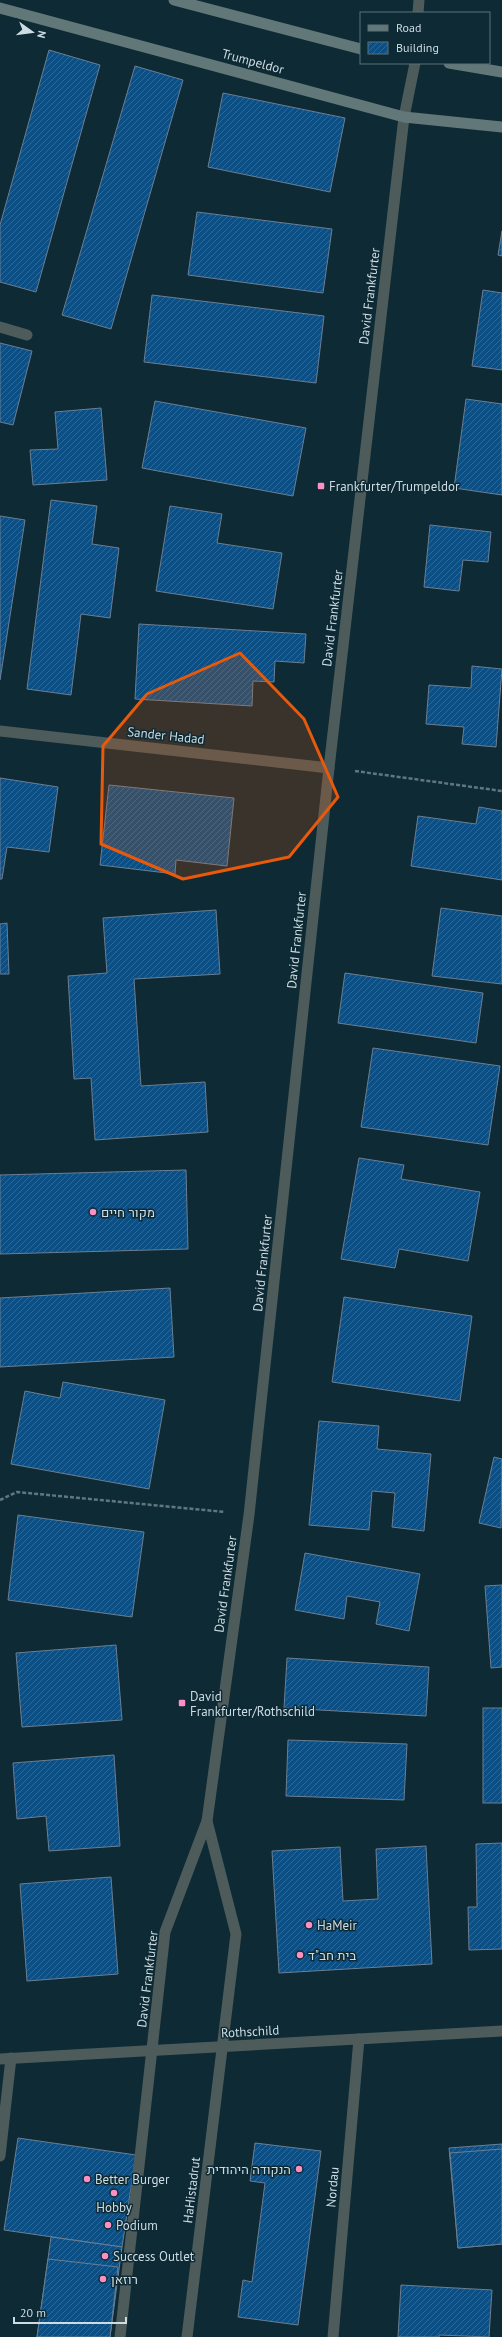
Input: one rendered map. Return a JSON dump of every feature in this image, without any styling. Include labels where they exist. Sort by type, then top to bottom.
[{"type":"main road","points":[[174,0],[360,49]]},
{"type":"main road","name":"Trumpeldor","points":[[0,8],[404,117],[502,127]]},
{"type":"main road","points":[[455,64],[502,72]]},
{"type":"street","points":[[418,12],[419,0]]},
{"type":"street","name":"David Frankfurter","points":[[153,2050],[165,1932],[207,1821],[249,1515],[329,768],[404,117],[415,64]]},
{"type":"street","points":[[0,327],[26,335]]},
{"type":"street","name":"Sander Hadad","points":[[0,730],[329,768]]},
{"type":"street","name":"David Frankfurter","points":[[207,1821],[236,1934],[223,2047]]},
{"type":"street","name":"Rothschild","points":[[0,2059],[502,2032]]},
{"type":"street","name":"Nordau","points":[[333,2337],[359,2039]]},
{"type":"street","name":"HaHistadrut","points":[[187,2337],[223,2047]]},
{"type":"street","points":[[120,2337],[153,2050]]},
{"type":"street","points":[[0,2156],[11,2058]]},
{"type":"path","points":[[329,768],[502,790]]},
{"type":"path","points":[[0,1500],[17,1492],[249,1515]]},
{"type":"highlighted area","points":[[240,653],[304,719],[338,797],[289,857],[183,879],[101,844],[103,746],[147,694]]},
{"type":"building","points":[[49,50],[100,65],[36,292],[0,282],[0,225]]},
{"type":"building","points":[[135,66],[183,80],[111,329],[62,315]]},
{"type":"building","points":[[223,93],[345,118],[330,192],[208,167]]},
{"type":"building","points":[[197,212],[332,229],[323,293],[188,275]]},
{"type":"building","points":[[502,231],[502,256],[498,255]]},
{"type":"building","points":[[483,290],[502,293],[502,370],[472,366]]},
{"type":"building","points":[[152,295],[324,316],[316,383],[144,362]]},
{"type":"building","points":[[0,343],[32,351],[13,425],[0,422]]},
{"type":"building","points":[[466,399],[502,404],[502,495],[454,488]]},
{"type":"building","points":[[155,401],[306,428],[293,496],[142,468]]},
{"type":"building","points":[[101,408],[107,480],[33,485],[30,450],[58,449],[55,412]]},
{"type":"building","points":[[51,500],[97,506],[92,544],[119,548],[110,618],[81,614],[71,695],[27,689]]},
{"type":"building","points":[[170,506],[222,514],[217,543],[282,553],[273,609],[156,591]]},
{"type":"building","points":[[0,516],[25,520],[0,680]]},
{"type":"building","points":[[430,525],[491,532],[488,562],[463,560],[459,591],[424,587]]},
{"type":"building","points":[[139,624],[306,634],[304,663],[275,661],[274,682],[253,681],[252,706],[135,699]]},
{"type":"building","points":[[472,666],[502,669],[496,747],[462,744],[464,727],[426,724],[429,685],[471,688]]},
{"type":"building","points":[[0,778],[58,787],[49,852],[7,847],[2,879],[0,879]]},
{"type":"building","points":[[109,785],[234,798],[227,866],[176,860],[175,874],[100,865]]},
{"type":"building","points":[[479,807],[502,811],[502,880],[411,866],[418,816],[476,824]]},
{"type":"building","points":[[441,908],[502,916],[502,984],[432,976]]},
{"type":"building","points":[[216,910],[220,974],[134,979],[141,1086],[205,1082],[208,1132],[95,1140],[91,1078],[74,1079],[68,976],[107,973],[103,918]]},
{"type":"building","points":[[7,923],[9,974],[0,974],[0,924]]},
{"type":"building","points":[[345,973],[483,993],[476,1043],[338,1023]]},
{"type":"building","points":[[373,1048],[500,1066],[488,1145],[361,1127]]},
{"type":"building","points":[[359,1158],[404,1165],[401,1179],[480,1192],[468,1261],[399,1249],[395,1268],[341,1259]]},
{"type":"building","name":"מקור חיים","points":[[186,1170],[188,1249],[0,1254],[0,1175]]},
{"type":"building","points":[[170,1288],[174,1357],[0,1367],[0,1298]]},
{"type":"building","points":[[344,1297],[472,1316],[460,1401],[332,1382]]},
{"type":"building","points":[[63,1382],[165,1400],[149,1489],[11,1464],[25,1391],[60,1398]]},
{"type":"building","points":[[319,1421],[379,1426],[377,1449],[431,1454],[424,1531],[392,1527],[395,1493],[372,1491],[369,1530],[309,1525]]},
{"type":"building","points":[[494,1457],[502,1459],[501,1528],[479,1523]]},
{"type":"building","points":[[18,1515],[144,1532],[132,1617],[8,1600]]},
{"type":"building","points":[[305,1553],[420,1574],[409,1631],[376,1624],[380,1602],[347,1596],[344,1619],[295,1610]]},
{"type":"building","points":[[502,1585],[502,1667],[491,1668],[485,1586]]},
{"type":"building","points":[[116,1645],[122,1720],[22,1727],[16,1653]]},
{"type":"building","points":[[287,1658],[429,1667],[426,1716],[284,1708]]},
{"type":"building","points":[[483,1708],[502,1708],[502,1803],[483,1803]]},
{"type":"building","points":[[288,1740],[407,1744],[404,1800],[286,1796]]},
{"type":"building","points":[[114,1755],[120,1846],[49,1851],[46,1816],[17,1819],[13,1763]]},
{"type":"building","points":[[502,1843],[502,1949],[469,1950],[468,1907],[477,1907],[476,1844]]},
{"type":"building","points":[[426,1846],[432,1964],[279,1973],[272,1851],[340,1847],[343,1901],[378,1899],[376,1849]]},
{"type":"building","points":[[111,1877],[118,1974],[27,1981],[20,1884]]},
{"type":"building","points":[[18,2138],[136,2155],[122,2247],[4,2230]]},
{"type":"building","points":[[255,2143],[321,2151],[298,2325],[238,2317],[243,2280],[252,2282],[265,2183],[250,2181]]},
{"type":"building","points":[[502,2144],[502,2244],[458,2248],[449,2148]]},
{"type":"building","points":[[502,2149],[502,2244],[458,2248],[450,2153]]},
{"type":"building","points":[[51,2237],[122,2247],[110,2337],[37,2337]]},
{"type":"building","points":[[48,2259],[118,2267],[110,2337],[37,2337]]},
{"type":"building","points":[[401,2285],[492,2290],[489,2337],[439,2335],[439,2337],[398,2337]]},
{"type":"place","name":"Frankfurter/Trumpeldor","points":[[321,486]]},
{"type":"place","name":"מקור חיים","points":[[93,1212]]},
{"type":"place","name":"David Frankfurter/Rothschild","points":[[182,1703]]},
{"type":"place","name":"HaMeir","points":[[309,1925]]},
{"type":"place","name":"בית חב\"ד","points":[[300,1955]]},
{"type":"place","name":"הנקודה היהודית","points":[[299,2169]]},
{"type":"place","name":"Better Burger","points":[[87,2179]]},
{"type":"place","name":"Hobby","points":[[114,2193]]},
{"type":"place","name":"Podium","points":[[108,2225]]},
{"type":"place","name":"Success Outlet","points":[[105,2256]]},
{"type":"place","name":"רוזאן","points":[[103,2279]]}]
